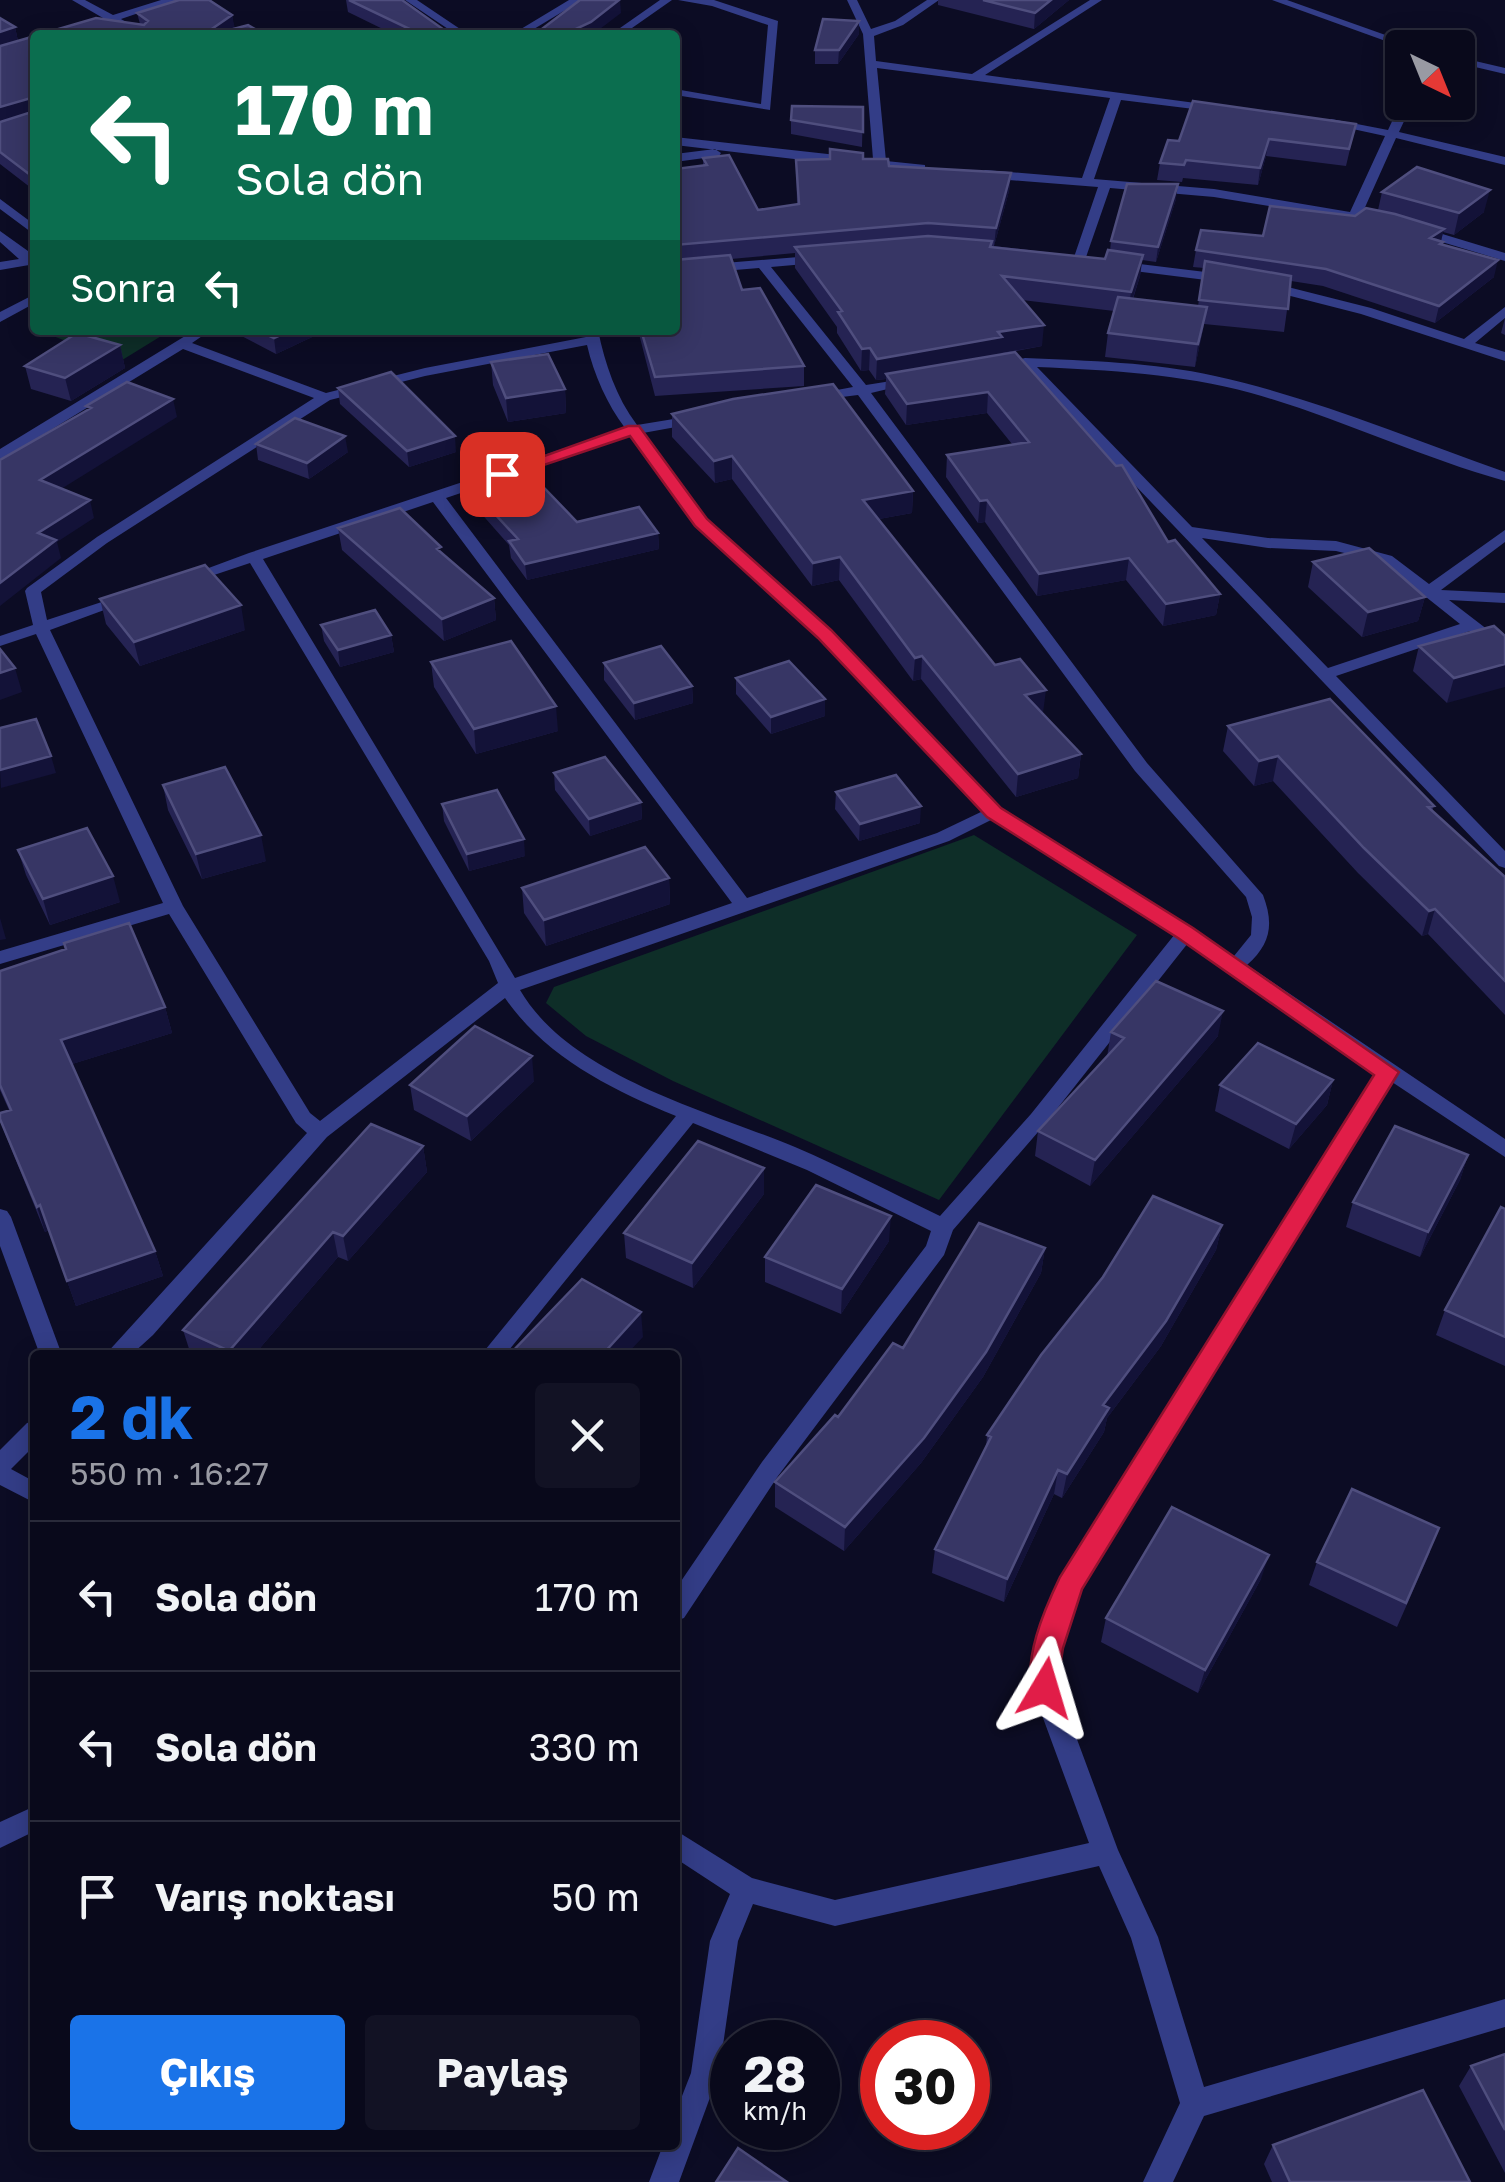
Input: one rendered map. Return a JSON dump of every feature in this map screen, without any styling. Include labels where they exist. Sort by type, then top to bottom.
[{"type":"street","points":[[76,0],[133,30]]},
{"type":"street","points":[[75,30],[172,0]]},
{"type":"street","points":[[410,0],[456,30]]},
{"type":"street","points":[[525,30],[577,0]]},
{"type":"street","points":[[622,30],[667,0]]},
{"type":"street","points":[[680,94],[766,108],[774,40],[774,23],[713,4],[683,0]]},
{"type":"street","points":[[852,0],[868,34],[880,165]]},
{"type":"street","points":[[868,34],[899,23],[934,0]]},
{"type":"street","points":[[972,79],[1097,0]]},
{"type":"street","points":[[1278,0],[1385,37]]},
{"type":"street","points":[[871,64],[1242,112]]},
{"type":"street","points":[[1475,64],[1505,71]]},
{"type":"street","points":[[1087,183],[1116,97]]},
{"type":"street","points":[[1355,215],[1398,120]]},
{"type":"street","points":[[1317,122],[1392,134],[1505,161]]},
{"type":"street","points":[[680,142],[936,170]]},
{"type":"street","points":[[680,157],[731,150]]},
{"type":"street","points":[[974,173],[1214,192],[1355,215],[1505,257]]},
{"type":"street","points":[[1079,260],[1105,185]]},
{"type":"street","points":[[0,204],[30,226]]},
{"type":"street","points":[[0,236],[30,259]]},
{"type":"street","points":[[680,270],[836,258]]},
{"type":"street","points":[[1060,259],[1246,281],[1366,311],[1505,357]]},
{"type":"street","points":[[0,266],[30,261]]},
{"type":"street","points":[[763,265],[862,390],[1140,766],[1254,895],[1264,918],[1261,938],[1232,966]]},
{"type":"street","points":[[0,318],[30,301]]},
{"type":"street","points":[[1467,344],[1505,311]]},
{"type":"street","points":[[0,455],[197,335]]},
{"type":"street","points":[[320,1132],[302,1118],[174,906],[42,627],[32,597],[36,585],[325,397],[592,335],[619,410],[701,523],[824,634],[994,812],[1186,933],[1505,1148]]},
{"type":"street","points":[[184,345],[325,397]]},
{"type":"street","points":[[971,371],[1026,362],[1136,368],[1215,380],[1288,400],[1505,477]]},
{"type":"street","points":[[1026,362],[1505,862]]},
{"type":"street","points":[[804,400],[934,378]]},
{"type":"street","points":[[165,586],[634,430],[710,416]]},
{"type":"street","points":[[436,496],[741,903]]},
{"type":"street","points":[[1188,531],[1354,549],[1401,566],[1505,651]]},
{"type":"street","points":[[1432,592],[1505,535]]},
{"type":"street","points":[[254,556],[498,961],[505,988],[521,1010],[574,1055],[687,1116],[772,1146],[944,1227]]},
{"type":"street","points":[[0,641],[148,592]]},
{"type":"street","points":[[1432,592],[1505,598]]},
{"type":"street","points":[[1324,675],[1474,625]]},
{"type":"street","points":[[122,1350],[145,1329],[320,1132],[505,988],[741,903],[944,837],[994,812]]},
{"type":"street","points":[[0,958],[174,906]]},
{"type":"street","points":[[680,1603],[770,1468],[936,1249],[944,1227],[1038,1119],[1186,933]]},
{"type":"street","points":[[1158,2182],[1194,2104],[1144,1936],[1106,1852],[1045,1688],[1048,1648],[1070,1585],[1387,1072]]},
{"type":"street","points":[[496,1350],[687,1116]]},
{"type":"street","points":[[0,1216],[48,1350]]},
{"type":"street","points":[[0,1465],[30,1435]]},
{"type":"street","points":[[0,1474],[30,1490]]},
{"type":"street","points":[[0,1835],[30,1820]]},
{"type":"street","points":[[680,1846],[746,1889],[835,1913],[1106,1852]]},
{"type":"street","points":[[680,2139],[705,2073],[724,1941],[746,1889]]},
{"type":"street","points":[[1194,2104],[1505,2014]]},
{"type":"street","points":[[664,2182],[676,2150]]},
{"type":"green space","points":[[51,335],[163,335],[119,362]]},
{"type":"green space","points":[[974,835],[1137,935],[939,1200],[673,1081],[586,1036],[546,1003],[554,987]]},
{"type":"building","points":[[179,0],[209,0],[232,15],[210,30],[55,30],[96,18],[144,25],[148,21],[137,13]]},
{"type":"building","points":[[349,0],[402,0],[444,30],[412,30]]},
{"type":"building","points":[[580,0],[619,0],[574,30],[541,30]]},
{"type":"building","points":[[983,0],[1051,0],[1035,13]]},
{"type":"building","points":[[0,18],[15,27],[0,32]]},
{"type":"building","points":[[823,19],[859,21],[839,50],[815,50]]},
{"type":"building","points":[[248,25],[256,30],[229,30]]},
{"type":"building","points":[[30,37],[30,98],[0,107],[0,46]]},
{"type":"building","points":[[1193,101],[1356,124],[1349,149],[1269,139],[1260,168],[1186,160],[1184,165],[1160,163],[1168,140],[1179,141]]},
{"type":"building","points":[[792,106],[863,107],[863,132],[791,120]]},
{"type":"building","points":[[30,113],[30,175],[0,152],[0,122]]},
{"type":"building","points":[[830,149],[863,153],[863,159],[888,159],[889,166],[1011,173],[996,228],[928,223],[680,245],[680,168],[707,165],[703,158],[729,155],[758,210],[799,204],[796,160],[830,159]]},
{"type":"building","points":[[1417,167],[1490,190],[1459,213],[1382,192]]},
{"type":"building","points":[[1127,184],[1178,184],[1158,247],[1111,241]]},
{"type":"building","points":[[1270,206],[1355,216],[1366,208],[1395,214],[1444,229],[1430,238],[1443,242],[1440,244],[1498,260],[1439,306],[1326,269],[1196,250],[1201,230],[1263,236]]},
{"type":"building","points":[[928,236],[992,241],[990,247],[1105,259],[1108,250],[1143,255],[1131,292],[1002,276],[1044,325],[998,332],[1002,337],[877,359],[870,348],[862,349],[838,312],[842,311],[795,247]]},
{"type":"building","points":[[730,255],[742,290],[760,288],[804,366],[655,377],[642,335],[680,335],[680,260]]},
{"type":"building","points":[[1205,261],[1291,276],[1288,309],[1199,300]]},
{"type":"building","points":[[1118,297],[1207,307],[1198,344],[1108,333]]},
{"type":"building","points":[[74,335],[120,345],[65,378],[25,366]]},
{"type":"building","points":[[1015,352],[1116,466],[1122,465],[1168,542],[1175,540],[1220,594],[1166,604],[1129,558],[1039,574],[987,500],[980,501],[947,455],[1029,442],[988,392],[907,404],[886,374]]},
{"type":"building","points":[[548,354],[565,389],[506,398],[491,362]]},
{"type":"building","points":[[391,372],[455,436],[407,451],[338,388]]},
{"type":"building","points":[[127,382],[173,399],[40,480],[90,500],[38,533],[56,540],[0,583],[0,460],[91,408],[86,406]]},
{"type":"building","points":[[833,384],[913,491],[863,500],[995,665],[1020,659],[1046,690],[1025,695],[1081,754],[1018,774],[922,656],[915,658],[840,557],[813,563],[732,456],[714,461],[672,414],[733,399]]},
{"type":"building","points":[[295,418],[345,436],[307,463],[256,444]]},
{"type":"building","points":[[526,469],[577,522],[639,507],[658,533],[525,564],[509,541],[518,539],[469,486]]},
{"type":"building","points":[[400,508],[441,547],[437,549],[494,598],[442,619],[338,528]]},
{"type":"building","points":[[1369,548],[1425,597],[1368,612],[1313,562]]},
{"type":"building","points":[[205,565],[241,605],[134,642],[100,599]]},
{"type":"building","points":[[375,610],[391,635],[338,650],[321,625]]},
{"type":"building","points":[[1494,626],[1505,636],[1505,664],[1454,678],[1419,646]]},
{"type":"building","points":[[511,641],[556,706],[474,729],[431,662]]},
{"type":"building","points":[[661,646],[692,686],[634,703],[604,663]]},
{"type":"building","points":[[0,649],[15,668],[0,673]]},
{"type":"building","points":[[789,661],[825,699],[771,717],[736,678]]},
{"type":"building","points":[[1330,699],[1434,806],[1428,807],[1505,877],[1505,981],[1435,909],[1429,911],[1364,848],[1278,756],[1259,761],[1228,726]]},
{"type":"building","points":[[36,719],[51,756],[0,770],[0,728]]},
{"type":"building","points":[[605,757],[641,802],[589,819],[554,773]]},
{"type":"building","points":[[225,767],[261,835],[196,854],[163,785]]},
{"type":"building","points":[[896,775],[921,806],[860,824],[836,792]]},
{"type":"building","points":[[497,790],[524,839],[467,854],[442,804]]},
{"type":"building","points":[[87,828],[113,876],[43,899],[18,850]]},
{"type":"building","points":[[645,847],[669,878],[544,920],[522,888]]},
{"type":"building","points":[[129,923],[165,1007],[61,1040],[155,1251],[67,1281],[40,1205],[37,1207],[0,1119],[0,1113],[11,1110],[0,1085],[0,971],[66,949],[64,943]]},
{"type":"building","points":[[1156,981],[1223,1011],[1095,1160],[1038,1131],[1124,1038],[1111,1032]]},
{"type":"building","points":[[475,1026],[532,1056],[467,1116],[410,1085]]},
{"type":"building","points":[[1258,1043],[1333,1080],[1296,1124],[1220,1085]]},
{"type":"building","points":[[371,1124],[423,1146],[343,1236],[333,1232],[230,1350],[183,1330]]},
{"type":"building","points":[[1395,1126],[1468,1155],[1428,1232],[1353,1202]]},
{"type":"building","points":[[698,1141],[764,1168],[692,1263],[624,1233]]},
{"type":"building","points":[[816,1185],[891,1216],[842,1289],[765,1257]]},
{"type":"building","points":[[1153,1196],[1222,1225],[1166,1321],[1103,1405],[1109,1408],[1067,1474],[1058,1470],[1007,1579],[935,1549],[991,1437],[987,1435],[1041,1355],[1103,1277]]},
{"type":"building","points":[[1501,1207],[1505,1209],[1505,1337],[1445,1310]]},
{"type":"building","points":[[979,1223],[1045,1248],[986,1352],[924,1438],[845,1527],[775,1482],[835,1415],[838,1417],[893,1343],[903,1348]]},
{"type":"building","points":[[582,1279],[641,1312],[607,1350],[514,1350]]},
{"type":"building","points":[[1352,1489],[1439,1528],[1406,1603],[1317,1562]]},
{"type":"building","points":[[1172,1507],[1269,1555],[1205,1670],[1106,1618]]},
{"type":"building","points":[[1505,2054],[1505,2130],[1471,2066]]},
{"type":"building","points":[[1423,2090],[1470,2182],[1290,2182],[1273,2145]]},
{"type":"building","points":[[737,2150],[741,2150],[787,2182],[716,2182]]},
{"type":"route","points":[[502,474],[634,430],[701,523],[824,634],[994,812],[1186,933],[1387,1072],[1070,1585],[1048,1648],[1045,1688]]}]
